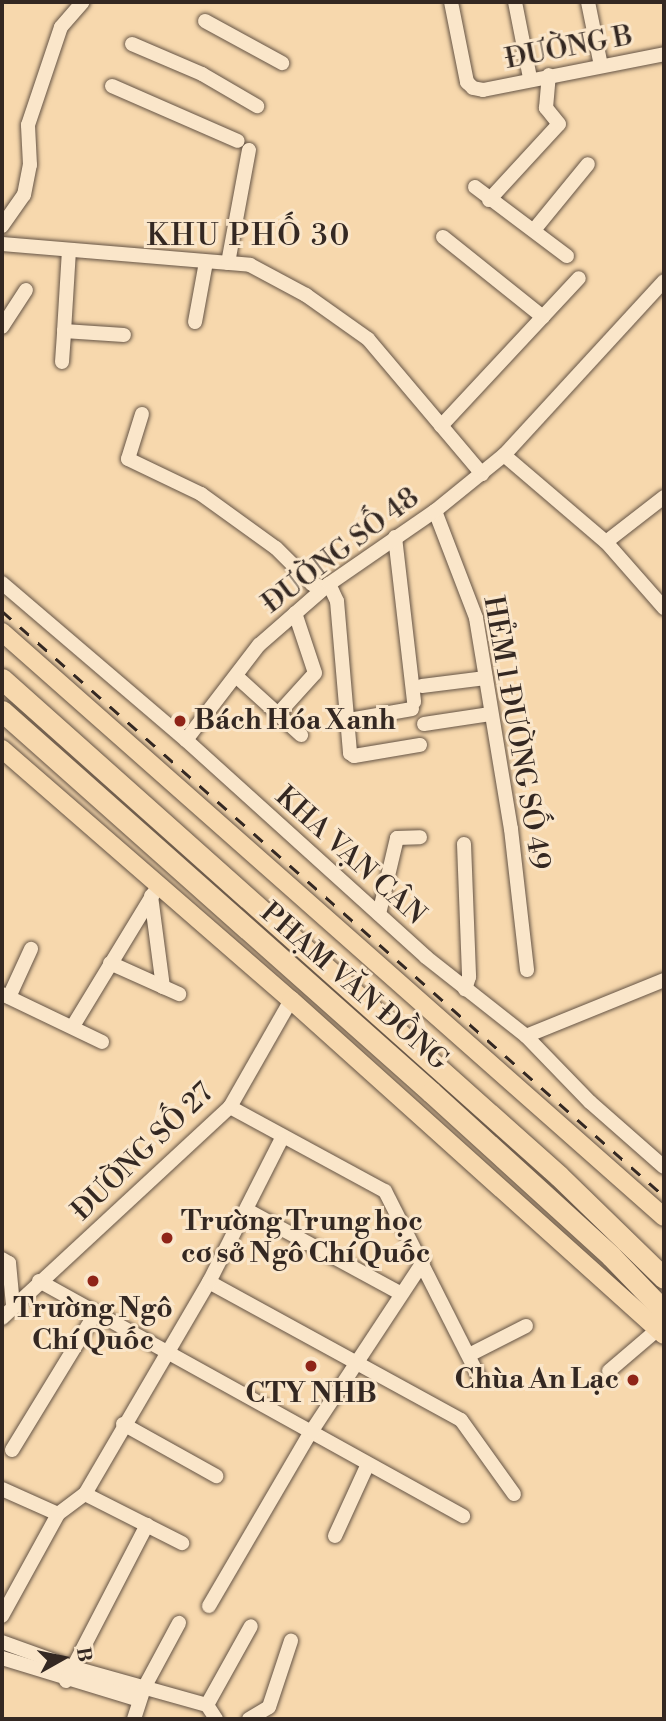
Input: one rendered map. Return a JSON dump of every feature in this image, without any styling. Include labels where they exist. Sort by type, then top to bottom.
[{"type":"highway","name":"PHẠM VĂN ĐỒNG","points":[[2,679],[559,1176],[664,1278]]},
{"type":"highway","name":"PHẠM VĂN ĐỒNG","points":[[2,711],[431,1092],[611,1256],[662,1326]]},
{"type":"main road","name":"PHẠM VĂN ĐỒNG","points":[[2,632],[664,1217]]},
{"type":"main road","name":"PHẠM VĂN ĐỒNG","points":[[2,750],[155,891],[291,1000],[662,1326]]},
{"type":"street","points":[[2,226],[24,195],[30,165],[28,125],[61,27],[83,2]]},
{"type":"street","name":"ĐƯỜNG B","points":[[451,2],[467,82],[483,90],[530,78],[664,54]]},
{"type":"street","points":[[515,2],[530,78]]},
{"type":"street","points":[[588,2],[601,66]]},
{"type":"street","points":[[205,21],[282,63]]},
{"type":"street","points":[[132,44],[202,74],[257,106]]},
{"type":"street","points":[[489,200],[559,124],[546,108],[549,75]]},
{"type":"street","points":[[112,86],[244,145],[228,263]]},
{"type":"street","points":[[534,230],[588,164]]},
{"type":"street","points":[[475,187],[567,256]]},
{"type":"street","points":[[443,236],[543,317]]},
{"type":"street","points":[[2,244],[250,265],[368,339],[482,474]]},
{"type":"street","points":[[62,362],[69,250]]},
{"type":"street","points":[[195,322],[206,262]]},
{"type":"street","points":[[441,426],[579,278]]},
{"type":"street","name":"ĐƯỜNG SỐ 48","points":[[186,740],[259,645],[327,586],[435,511],[504,455],[664,281]]},
{"type":"street","points":[[2,327],[26,290]]},
{"type":"street","points":[[64,331],[124,335]]},
{"type":"street","points":[[142,414],[128,459],[211,500],[276,548],[312,584],[327,586],[337,601],[350,753],[354,757],[420,745]]},
{"type":"street","points":[[504,455],[606,542],[664,608]]},
{"type":"street","points":[[606,542],[664,498]]},
{"type":"street","name":"HẺM 1 ĐƯỜNG SỐ 49","points":[[435,511],[476,618],[511,829],[527,970]]},
{"type":"street","points":[[349,720],[413,705],[396,537]]},
{"type":"street","name":"KHA VẠN CÂN","points":[[2,583],[186,740],[465,989],[526,1036],[590,1102],[664,1167]]},
{"type":"street","points":[[278,714],[315,673],[295,613]]},
{"type":"street","points":[[236,676],[301,735]]},
{"type":"street","points":[[422,686],[485,678]]},
{"type":"street","points":[[424,724],[490,714]]},
{"type":"street","points":[[379,914],[397,838],[420,837]]},
{"type":"street","points":[[464,844],[469,977],[465,989]]},
{"type":"street","points":[[74,1026],[155,891]]},
{"type":"street","points":[[155,891],[163,988]]},
{"type":"street","points":[[31,949],[5,995],[74,1026],[102,1042]]},
{"type":"street","points":[[110,962],[179,994]]},
{"type":"street","points":[[526,1036],[664,979]]},
{"type":"street","name":"ĐƯỜNG SỐ 27","points":[[2,1318],[38,1281],[230,1107],[291,1000]]},
{"type":"street","points":[[230,1107],[282,1138],[385,1191],[479,1377]]},
{"type":"street","points":[[2,1616],[58,1514],[85,1494],[123,1424],[209,1282],[282,1138]]},
{"type":"street","points":[[247,1210],[400,1293]]},
{"type":"street","points":[[2,1259],[9,1263],[13,1305]]},
{"type":"street","points":[[209,1606],[309,1435],[359,1361],[400,1293],[423,1262]]},
{"type":"street","points":[[38,1281],[309,1435],[463,1516]]},
{"type":"street","points":[[209,1282],[359,1361],[461,1420],[514,1494]]},
{"type":"street","points":[[12,1450],[95,1314]]},
{"type":"street","points":[[469,1354],[526,1326]]},
{"type":"street","points":[[609,1371],[662,1326]]},
{"type":"street","points":[[123,1424],[216,1475]]},
{"type":"street","points":[[335,1536],[368,1464]]},
{"type":"street","points":[[2,1489],[58,1514]]},
{"type":"street","points":[[85,1494],[182,1543]]},
{"type":"street","points":[[69,1674],[147,1525]]},
{"type":"street","points":[[134,1719],[141,1694],[179,1623]]},
{"type":"street","points":[[207,1704],[250,1626]]},
{"type":"street","points":[[249,1719],[269,1707],[291,1641]]},
{"type":"street","points":[[2,1642],[69,1674]]},
{"type":"street","points":[[2,1658],[141,1694],[207,1704]]},
{"type":"street","points":[[207,1704],[216,1719]]},
{"type":"railway","points":[[2,611],[664,1196]]},
{"type":"place","name":"Bách Hóa Xanh","points":[[180,721]]},
{"type":"place","name":"Trường Trung học cơ sở Ngô Chí Quốc","points":[[167,1238]]},
{"type":"place","name":"Trường Ngô Chí Quốc","points":[[93,1281]]},
{"type":"place","name":"CTY NHB","points":[[311,1366]]},
{"type":"place","name":"Chùa An Lạc","points":[[633,1380]]},
{"type":"district","name":"KHU PHỐ 30","points":[[249,236]]}]
